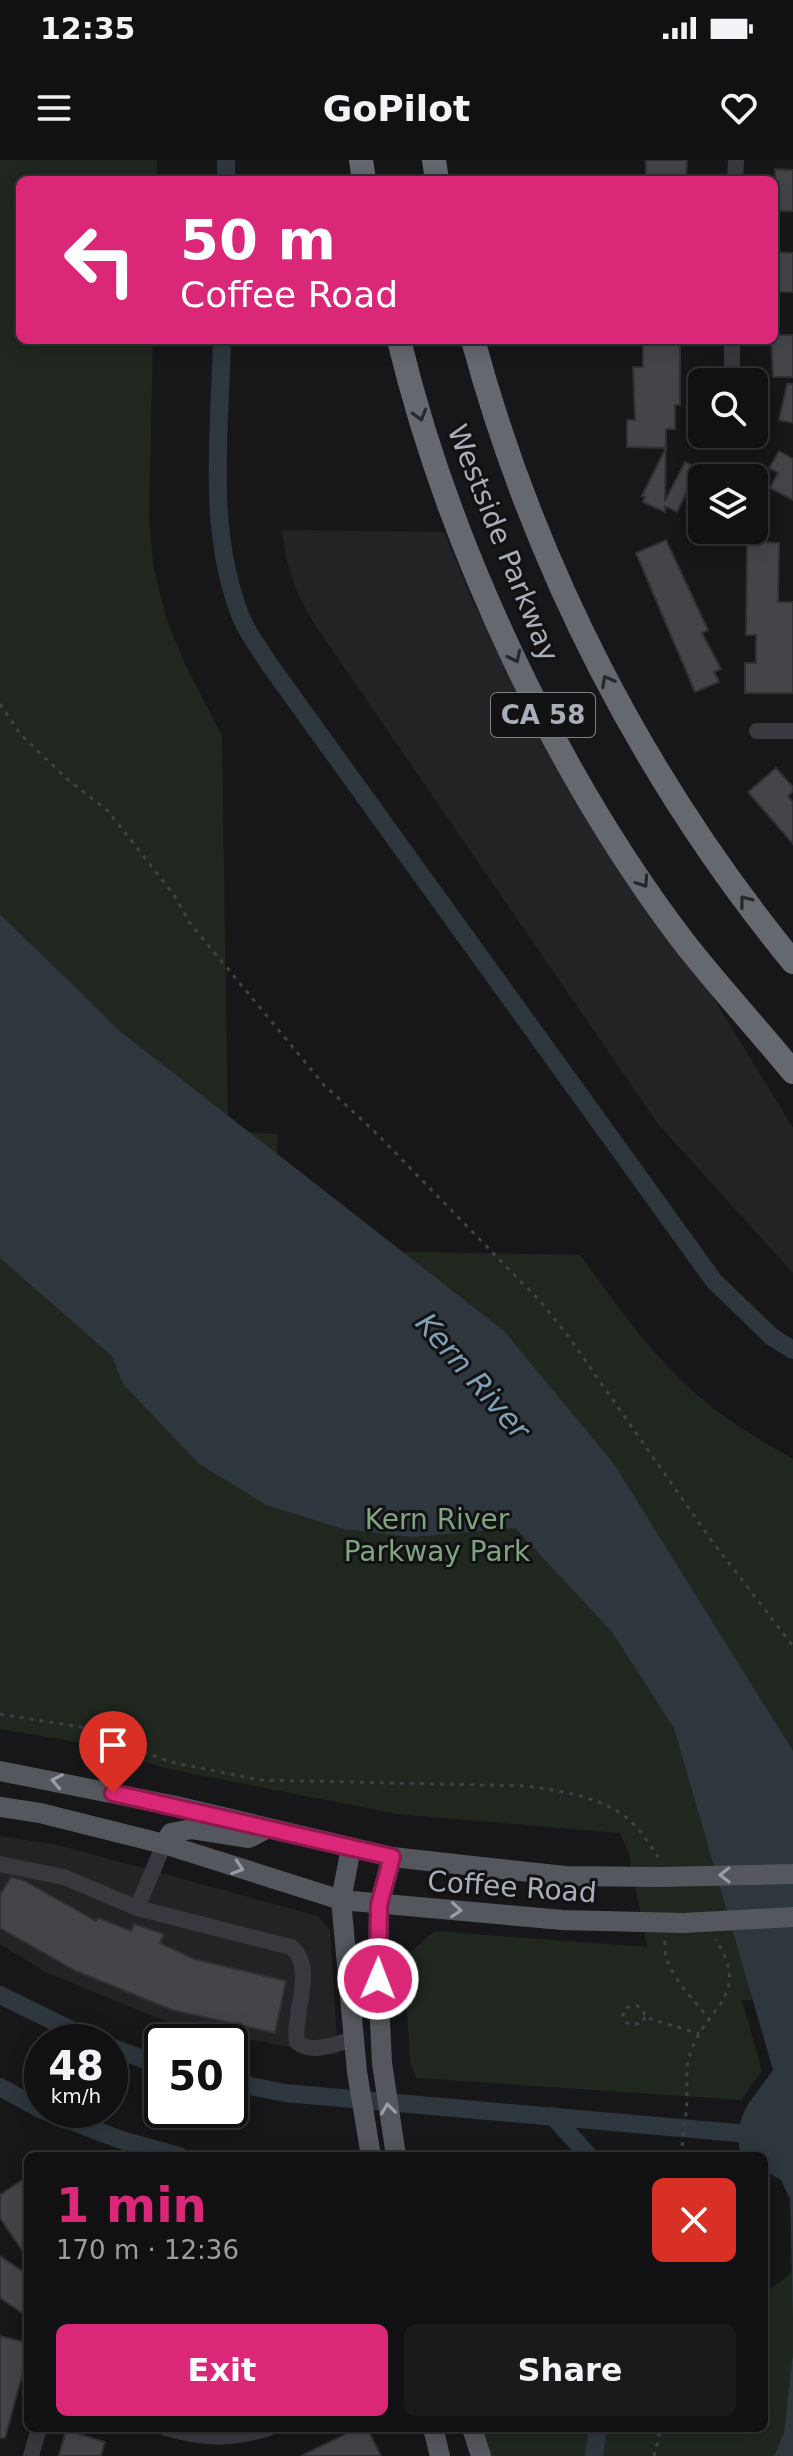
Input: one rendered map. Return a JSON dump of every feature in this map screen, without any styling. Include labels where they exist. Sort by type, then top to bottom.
[{"type":"highway","name":"Westside Parkway","points":[[400,344],[428,442],[486,595],[531,692],[577,779],[683,941],[793,1072]]},
{"type":"highway","name":"Westside Parkway","points":[[474,344],[497,422],[531,516],[581,633],[639,741],[683,813],[730,882],[793,962]]},
{"type":"highway","points":[[771,1045],[793,1089]]},
{"type":"main road","name":"Coffee Road","points":[[0,1771],[51,1779],[392,1857],[565,1876],[629,1879],[658,1868],[793,1874]]},
{"type":"main road","name":"Coffee Road","points":[[0,1807],[40,1813],[164,1844],[341,1900],[562,1920],[675,1923],[793,1917]]},
{"type":"main road","points":[[164,1844],[171,1833],[192,1829],[249,1838],[268,1828]]},
{"type":"main road","points":[[351,1848],[341,1900],[357,2072],[370,2152]]},
{"type":"main road","points":[[392,1857],[379,1905],[378,1979],[382,2063],[395,2152]]},
{"type":"main road","points":[[434,2432],[440,2456]]},
{"type":"main road","points":[[473,2432],[481,2456]]},
{"type":"street","points":[[732,344],[732,368]]},
{"type":"street","points":[[757,731],[793,731]]},
{"type":"street","points":[[137,1908],[164,1844]]},
{"type":"street","points":[[0,1864],[64,1877],[137,1908],[291,1947],[298,1954],[303,1971],[297,2042],[312,2049],[354,2039]]},
{"type":"street","points":[[31,2456],[38,2432]]},
{"type":"street","points":[[186,2432],[215,2438],[255,2432]]},
{"type":"path","points":[[0,704],[21,735],[67,779],[108,811],[166,885],[190,923],[324,1085],[539,1300],[575,1345],[711,1540],[793,1646]]},
{"type":"path","points":[[0,1714],[99,1730],[135,1749],[171,1762],[260,1780],[527,1786],[567,1791],[600,1803],[627,1818],[658,1868]]},
{"type":"path","points":[[675,1923],[664,1950],[670,1967],[709,2019]]},
{"type":"path","points":[[681,2152],[688,2064],[699,2034],[724,2001],[730,1981],[730,1968],[714,1938]]},
{"type":"path","points":[[636,2005],[643,2010],[645,2017],[642,2023],[631,2025],[623,2015],[625,2008],[636,2005]]},
{"type":"path","points":[[645,2017],[699,2034]]},
{"type":"path","points":[[654,2456],[660,2432]]},
{"type":"shaded area","points":[[282,530],[444,532],[477,611],[793,1128],[793,1273],[658,1124],[315,625],[298,595],[287,562]]},
{"type":"shaded area","points":[[0,1836],[58,1845],[318,1916],[330,1930],[338,2055],[248,2039],[248,2024],[172,2024],[45,1972],[0,1944]]},
{"type":"green space","name":"Kern River Parkway Park","points":[[0,160],[157,160],[156,176],[16,176],[16,344],[153,344],[149,519],[154,570],[167,621],[222,736],[228,1131],[278,1134],[273,1249],[580,1255],[634,1327],[679,1378],[706,1403],[793,1459],[793,2002],[742,2000],[762,2071],[741,2100],[416,2078],[410,2062],[404,1957],[435,1931],[647,1947],[629,1854],[620,1833],[397,1814],[173,1770],[81,1743],[0,1729]]},
{"type":"green space","points":[[793,2272],[793,2456],[491,2456],[484,2432],[768,2432],[768,2291]]},
{"type":"water","name":"Kern River","points":[[0,914],[121,1032],[504,1331],[614,1464],[793,1751],[793,2322],[790,2199],[781,2180],[768,2172],[768,2152],[740,2152],[741,2119],[773,2070],[674,1728],[612,1632],[515,1528],[412,1537],[343,1529],[266,1505],[198,1463],[123,1384],[112,1356],[0,1258]]},
{"type":"water","points":[[793,2353],[793,2456],[774,2456],[784,2433]]},
{"type":"building","points":[[646,160],[687,160],[686,176],[646,176]]},
{"type":"building","points":[[775,169],[793,170],[793,211],[778,211],[778,176],[775,176]]},
{"type":"building","points":[[778,252],[793,253],[793,292],[778,292]]},
{"type":"building","points":[[778,335],[793,335],[793,377],[773,377],[771,344],[778,344]]},
{"type":"building","points":[[643,344],[680,344],[680,405],[675,405],[675,429],[666,429],[666,448],[627,447],[627,420],[635,420],[633,367],[643,367]]},
{"type":"building","points":[[787,384],[793,384],[793,423],[779,420]]},
{"type":"building","points":[[666,449],[665,501],[685,462],[689,464],[688,489],[677,512],[665,506],[665,512],[643,502],[645,497],[642,496]]},
{"type":"building","points":[[779,451],[793,459],[793,500],[770,488],[778,473],[769,468]]},
{"type":"building","points":[[666,540],[708,630],[702,633],[721,669],[714,672],[719,682],[695,692],[636,553]]},
{"type":"building","points":[[779,543],[778,602],[793,602],[793,693],[745,693],[745,663],[756,663],[756,635],[746,635],[747,544]]},
{"type":"building","points":[[776,768],[793,787],[788,796],[793,802],[793,844],[748,792]]},
{"type":"building","points":[[11,1877],[23,1880],[96,1921],[98,1918],[131,1931],[134,1924],[164,1934],[160,1943],[194,1959],[286,1981],[275,2033],[248,2027],[248,2024],[235,2024],[172,2010],[76,1971],[0,1928],[0,1895]]},
{"type":"building","points":[[24,2179],[24,2253],[0,2218],[0,2195]]},
{"type":"building","points":[[0,2256],[24,2272],[24,2314],[0,2298]]},
{"type":"building","points":[[0,2336],[24,2342],[24,2368],[5,2438],[0,2438]]},
{"type":"building","points":[[65,2432],[105,2442],[101,2456],[59,2456]]},
{"type":"building","points":[[350,2432],[369,2432],[381,2456],[301,2456]]},
{"type":"waterway","points":[[226,160],[226,176]]},
{"type":"waterway","points":[[222,344],[219,515],[230,584],[247,629],[269,664],[714,1281],[772,1337],[793,1350]]},
{"type":"waterway","points":[[0,1995],[59,2024]]},
{"type":"waterway","points":[[128,2054],[144,2059]]},
{"type":"waterway","points":[[248,2086],[285,2093],[737,2133]]},
{"type":"waterway","points":[[0,2087],[24,2100]]},
{"type":"waterway","points":[[553,2116],[585,2152]]},
{"type":"waterway","points":[[90,2128],[164,2152]]},
{"type":"waterway","points":[[594,2456],[597,2432]]},
{"type":"route","points":[[113,1793],[392,1857],[379,1905],[378,1979]]}]
